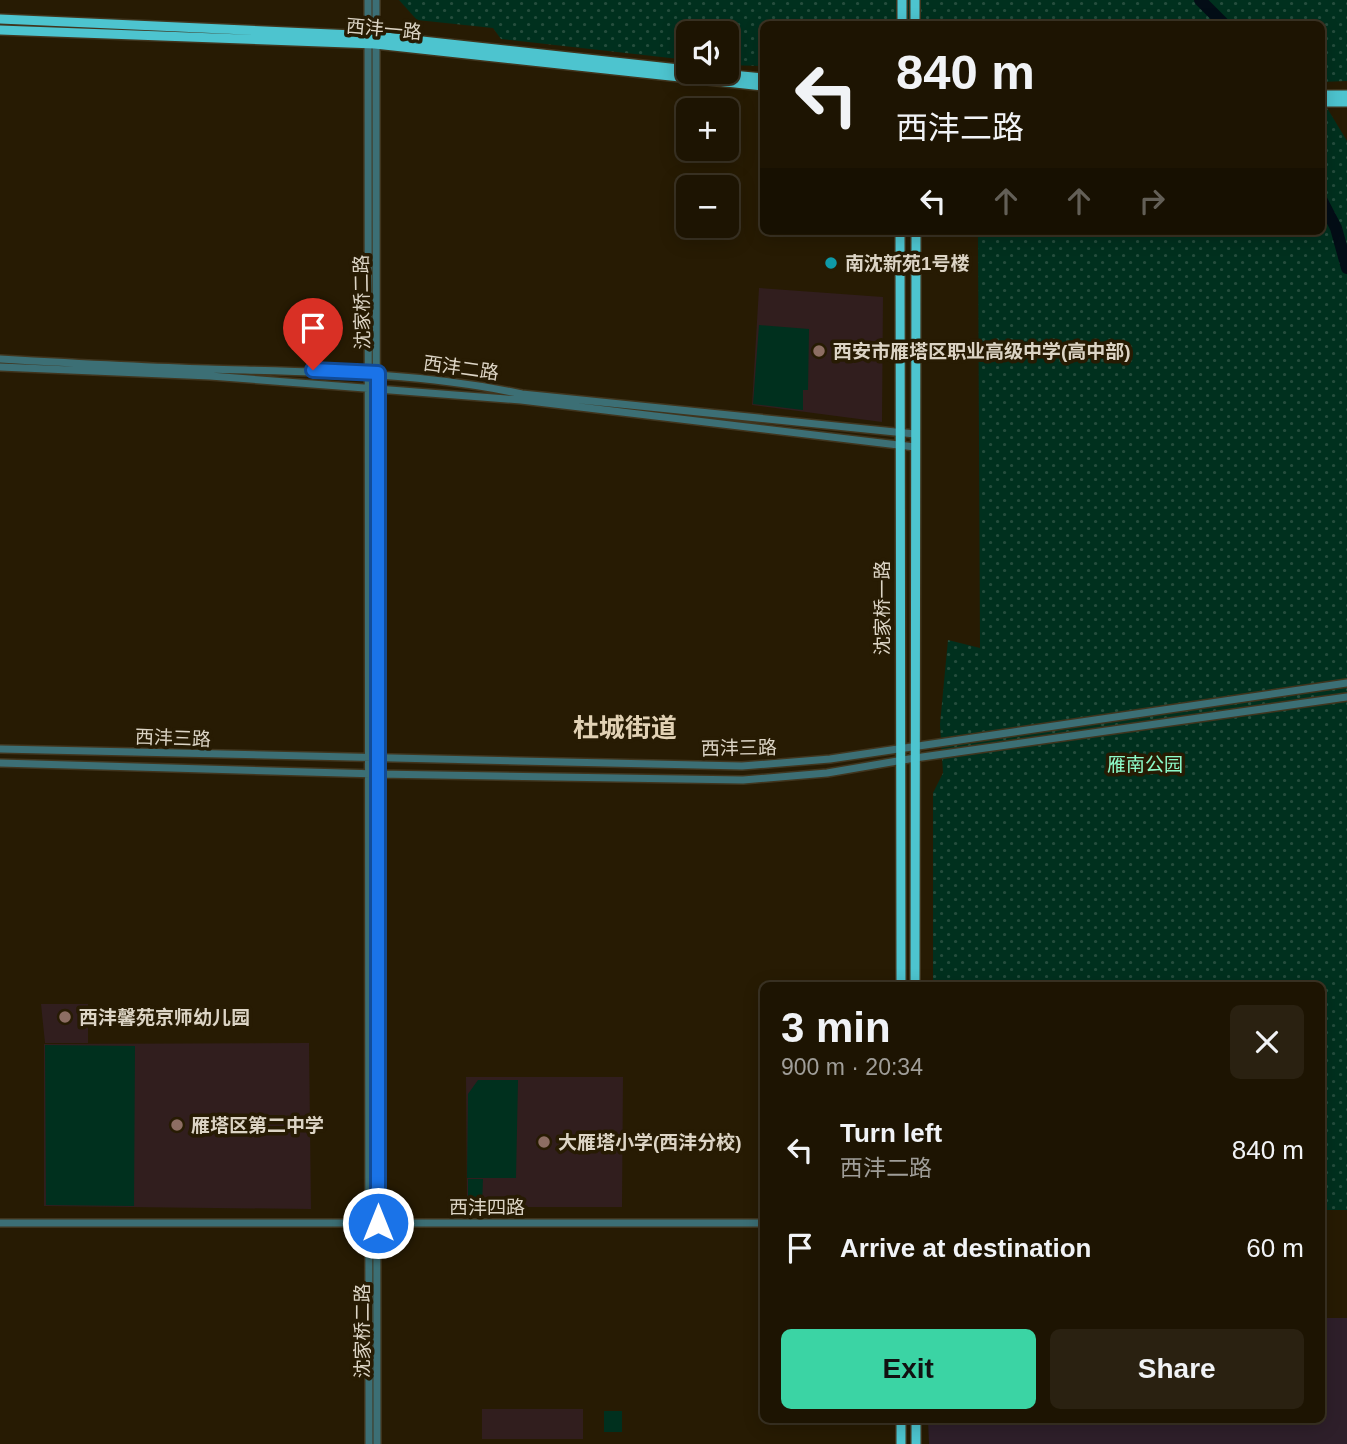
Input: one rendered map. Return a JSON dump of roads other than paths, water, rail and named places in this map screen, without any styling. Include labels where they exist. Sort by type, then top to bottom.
[{"type":"main road","points":[[902,0],[902,21]]},
{"type":"main road","points":[[915,0],[915,21]]},
{"type":"main road","name":"西沣一路","points":[[0,19],[371,41],[676,69]]},
{"type":"main road","name":"西沣一路","points":[[0,30],[371,41],[760,86]]},
{"type":"main road","points":[[739,76],[760,78]]},
{"type":"main road","points":[[1325,95],[1347,95]]},
{"type":"main road","points":[[1325,102],[1347,102]]},
{"type":"main road","name":"沈家桥一路","points":[[900,235],[901,982]]},
{"type":"main road","name":"沈家桥一路","points":[[915,982],[916,235]]},
{"type":"main road","points":[[901,1423],[901,1444]]},
{"type":"main road","points":[[916,1423],[916,1444]]},
{"type":"street","name":"沈家桥二路","points":[[368,0],[378,373],[379,760],[369,1444]]},
{"type":"street","name":"沈家桥二路","points":[[376,0],[371,41],[367,387],[368,759],[377,1444]]},
{"type":"street","name":"西沣二路","points":[[0,359],[367,372],[479,385],[535,396],[915,434]]},
{"type":"street","name":"西沣二路","points":[[0,367],[367,387],[534,401],[915,447]]},
{"type":"street","name":"西沣三路","points":[[0,749],[379,760],[742,766],[830,759],[916,744],[1347,683]]},
{"type":"street","name":"西沣三路","points":[[0,763],[369,774],[743,780],[827,773],[901,760],[1347,697]]},
{"type":"street","name":"西沣四路","points":[[0,1223],[760,1223]]},
{"type":"waterway","points":[[1200,0],[1221,21]]},
{"type":"waterway","points":[[1325,207],[1336,228],[1347,268]]},
{"type":"place","name":"南沈新苑1号楼","points":[[831,263]]},
{"type":"place","name":"西安市雁塔区职业高级中学(高中部)","points":[[819,351]]},
{"type":"place","name":"西沣馨苑京师幼儿园","points":[[65,1017]]},
{"type":"place","name":"雁塔区第二中学","points":[[177,1125]]},
{"type":"place","name":"大雁塔小学(西沣分校)","points":[[544,1142]]},
{"type":"district","name":"杜城街道","points":[[625,728]]},
{"type":"park label","name":"雁南公园","points":[[1145,764]]}]
